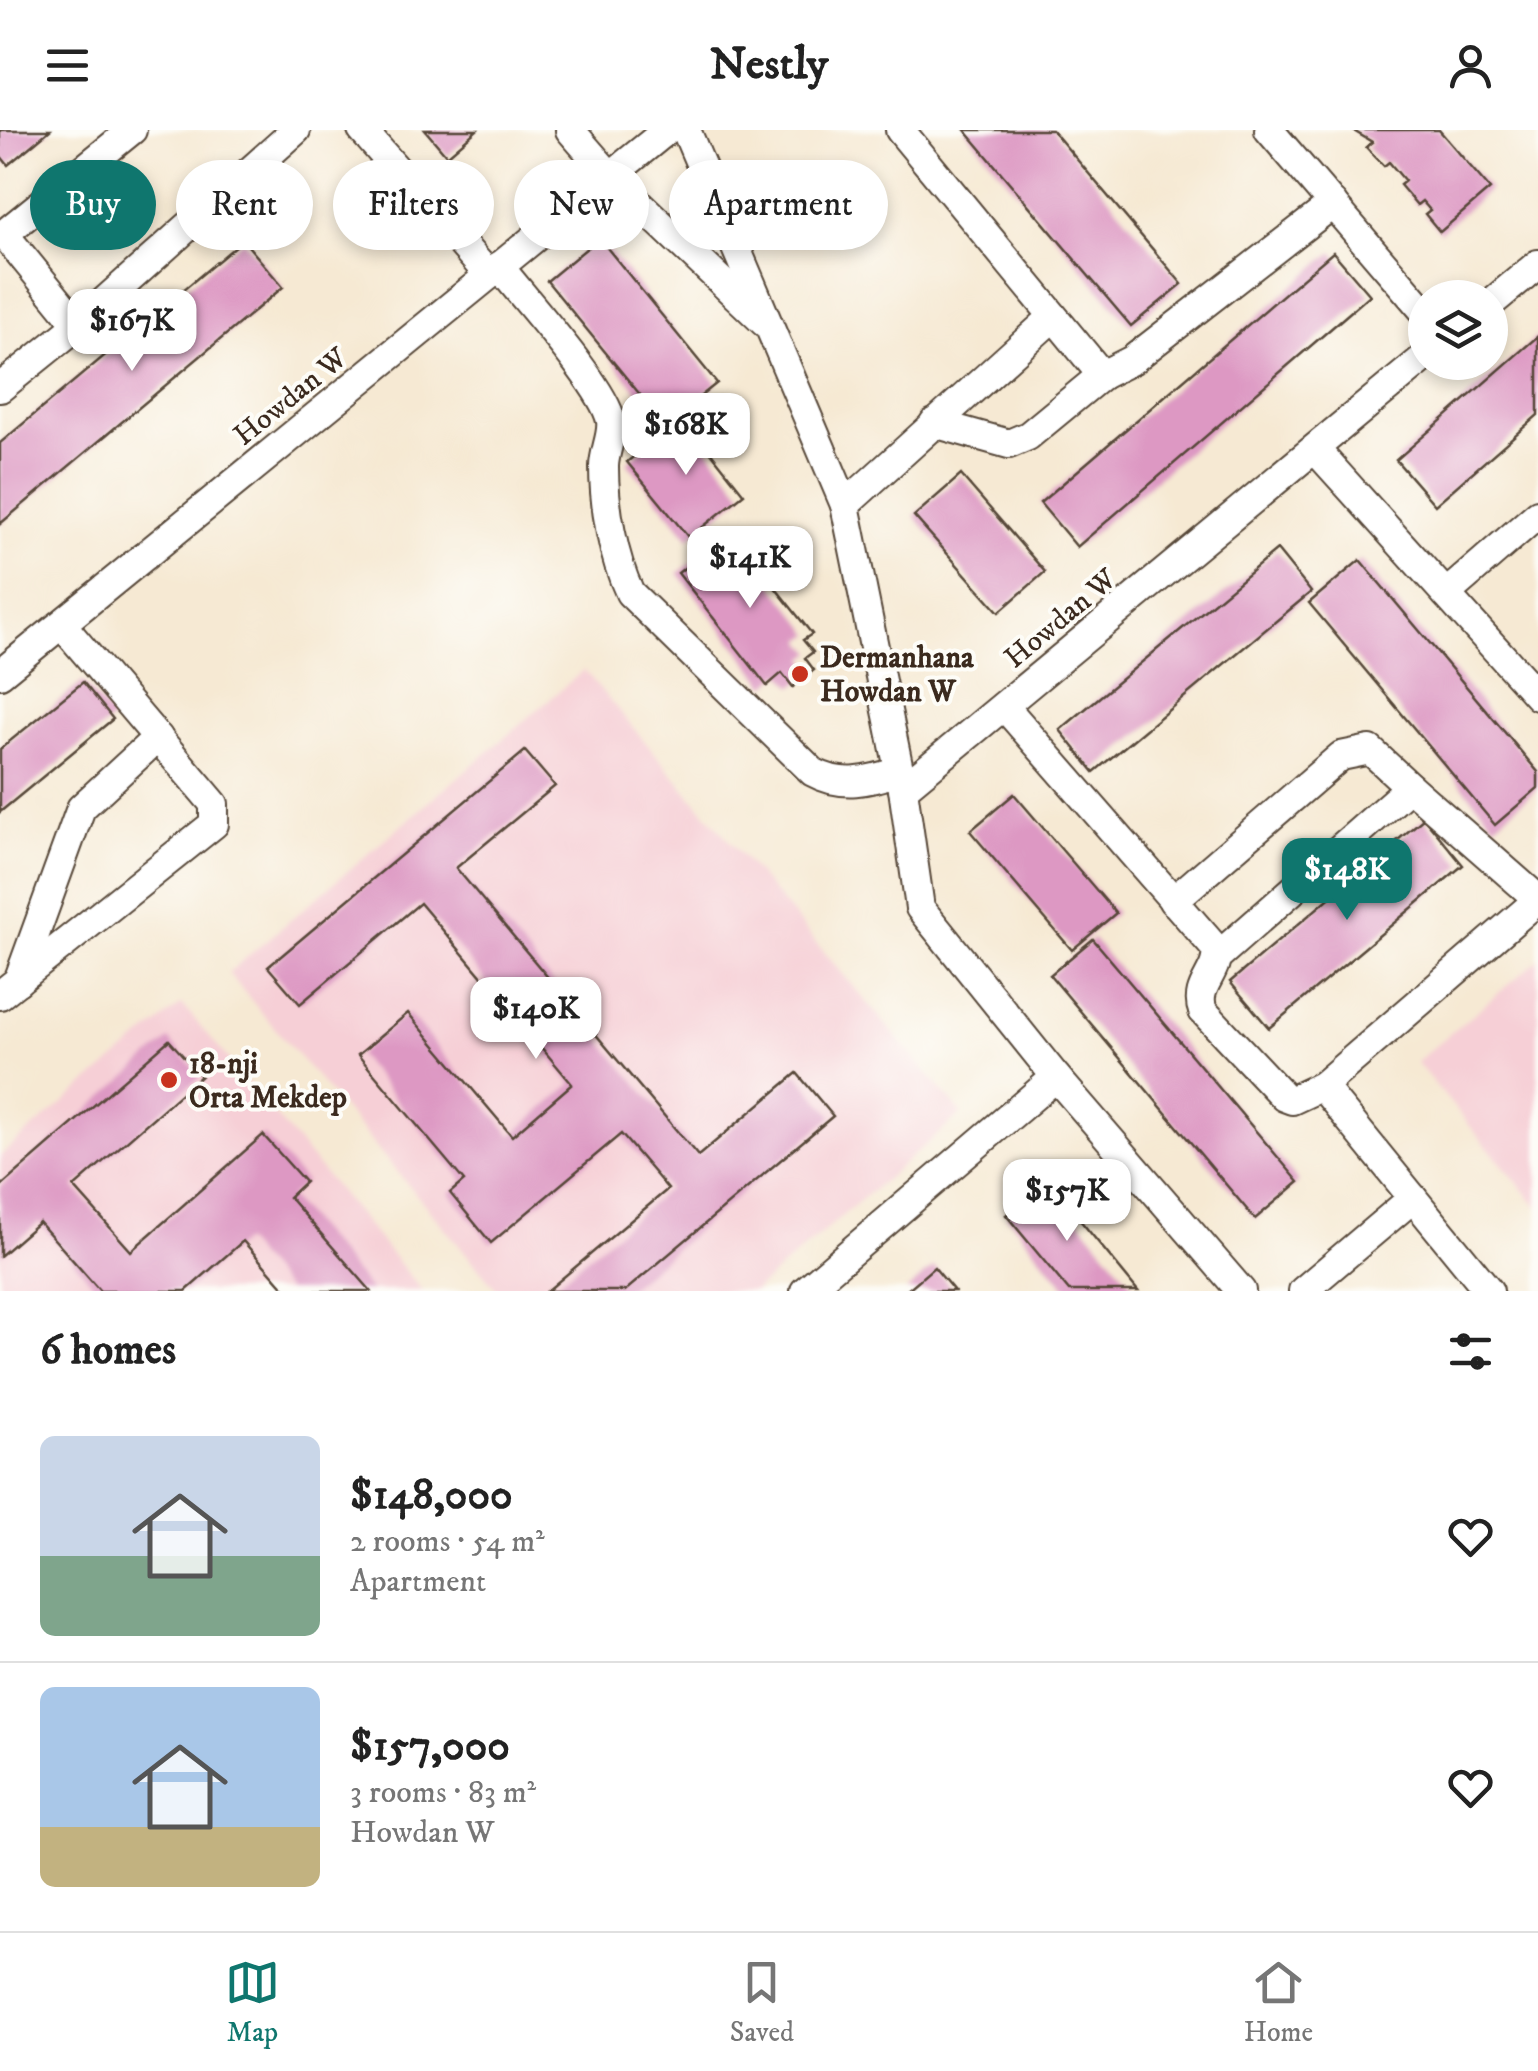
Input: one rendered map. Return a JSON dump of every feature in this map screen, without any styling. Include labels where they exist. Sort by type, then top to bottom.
[{"type":"street","points":[[78,325],[2,232],[132,130]]},
{"type":"street","points":[[0,388],[78,325],[296,130]]},
{"type":"street","points":[[362,130],[494,271],[599,396],[611,423],[606,484],[618,568],[630,593],[812,772],[844,782],[901,780]]},
{"type":"street","points":[[570,130],[596,160]]},
{"type":"street","name":"Howdan W","points":[[630,160],[667,130]]},
{"type":"street","points":[[686,130],[845,506],[901,780],[920,908],[1056,1077],[1241,1291]]},
{"type":"street","points":[[900,130],[1102,374]]},
{"type":"street","points":[[1269,130],[1408,292]]},
{"type":"street","points":[[934,424],[1009,444],[1028,436],[1102,374],[1132,360],[1333,204]]},
{"type":"street","points":[[649,213],[774,331]]},
{"type":"street","name":"Howdan W","points":[[0,674],[520,250]]},
{"type":"street","points":[[1508,289],[1538,264]]},
{"type":"street","points":[[845,506],[1053,317]]},
{"type":"street","name":"Howdan W","points":[[901,780],[1004,706],[1408,372]]},
{"type":"street","points":[[1315,448],[1538,696]]},
{"type":"street","points":[[1446,594],[1538,514]]},
{"type":"street","points":[[9,988],[214,824],[214,804],[63,626]]},
{"type":"street","points":[[1004,706],[1218,956]]},
{"type":"street","points":[[9,988],[82,808],[158,737]]},
{"type":"street","points":[[1174,901],[1341,756],[1370,750],[1538,899],[1322,1086],[1292,1100],[1284,1098],[1203,1011],[1200,992],[1218,956],[1410,787]]},
{"type":"street","points":[[805,1291],[1056,1077]]},
{"type":"street","points":[[1322,1086],[1489,1291]]},
{"type":"street","points":[[1303,1291],[1413,1198]]},
{"type":"shaded area","points":[[584,670],[962,1114],[754,1291],[498,1291],[228,973]]},
{"type":"shaded area","points":[[1538,960],[1538,1207],[1416,1062]]},
{"type":"shaded area","name":"18-nji Orta Mekdep","points":[[182,1004],[422,1291],[0,1291],[0,1156]]},
{"type":"building","points":[[0,130],[50,130],[8,165],[0,155]]},
{"type":"building","points":[[425,130],[477,130],[447,156]]},
{"type":"building","points":[[965,130],[1052,130],[1182,284],[1131,326]]},
{"type":"building","points":[[1352,130],[1439,130],[1490,189],[1440,232],[1425,214],[1430,210],[1422,201],[1417,205],[1400,185],[1405,181],[1389,162],[1384,166],[1366,147],[1372,142]]},
{"type":"building","points":[[231,250],[252,250],[283,287],[0,524],[0,443]]},
{"type":"building","points":[[584,250],[609,250],[717,383],[665,425],[547,281]]},
{"type":"building","points":[[1333,252],[1370,295],[1077,547],[1040,503]]},
{"type":"building","points":[[1538,336],[1538,415],[1435,505],[1396,460],[1488,380],[1508,380],[1508,362]]},
{"type":"building","points":[[683,417],[744,494],[689,538],[627,462]]},
{"type":"building","points":[[961,475],[1045,572],[999,612],[914,516]]},
{"type":"building","points":[[731,532],[812,634],[803,640],[813,652],[805,658],[814,670],[793,687],[782,673],[767,686],[678,573]]},
{"type":"building","points":[[1277,550],[1311,592],[1094,772],[1060,730]]},
{"type":"building","points":[[1360,560],[1538,772],[1538,788],[1495,825],[1309,603]]},
{"type":"building","points":[[83,682],[113,719],[0,812],[0,749]]},
{"type":"building","points":[[525,751],[555,786],[456,868],[698,1156],[797,1073],[833,1116],[625,1291],[547,1291],[668,1189],[621,1134],[491,1243],[450,1193],[464,1181],[358,1055],[408,1013],[512,1136],[572,1084],[420,903],[300,1004],[268,967]]},
{"type":"building","points":[[1014,794],[1116,913],[1072,950],[970,831]]},
{"type":"building","points":[[1424,818],[1463,865],[1269,1028],[1230,982]]},
{"type":"building","points":[[1093,939],[1299,1182],[1255,1219],[1050,975]]},
{"type":"building","name":"18-nji Orta Mekdep","points":[[169,1040],[201,1076],[74,1187],[131,1251],[263,1135],[305,1182],[289,1197],[371,1291],[287,1291],[243,1241],[186,1291],[100,1291],[39,1222],[0,1256],[0,1187]]},
{"type":"building","points":[[1048,1181],[1138,1291],[1069,1291],[1006,1215]]},
{"type":"building","points":[[934,1267],[954,1291],[906,1291]]},
{"type":"place","name":"Dermanhana Howdan W","points":[[800,674]]},
{"type":"place","name":"18-nji Orta Mekdep","points":[[169,1080]]}]
